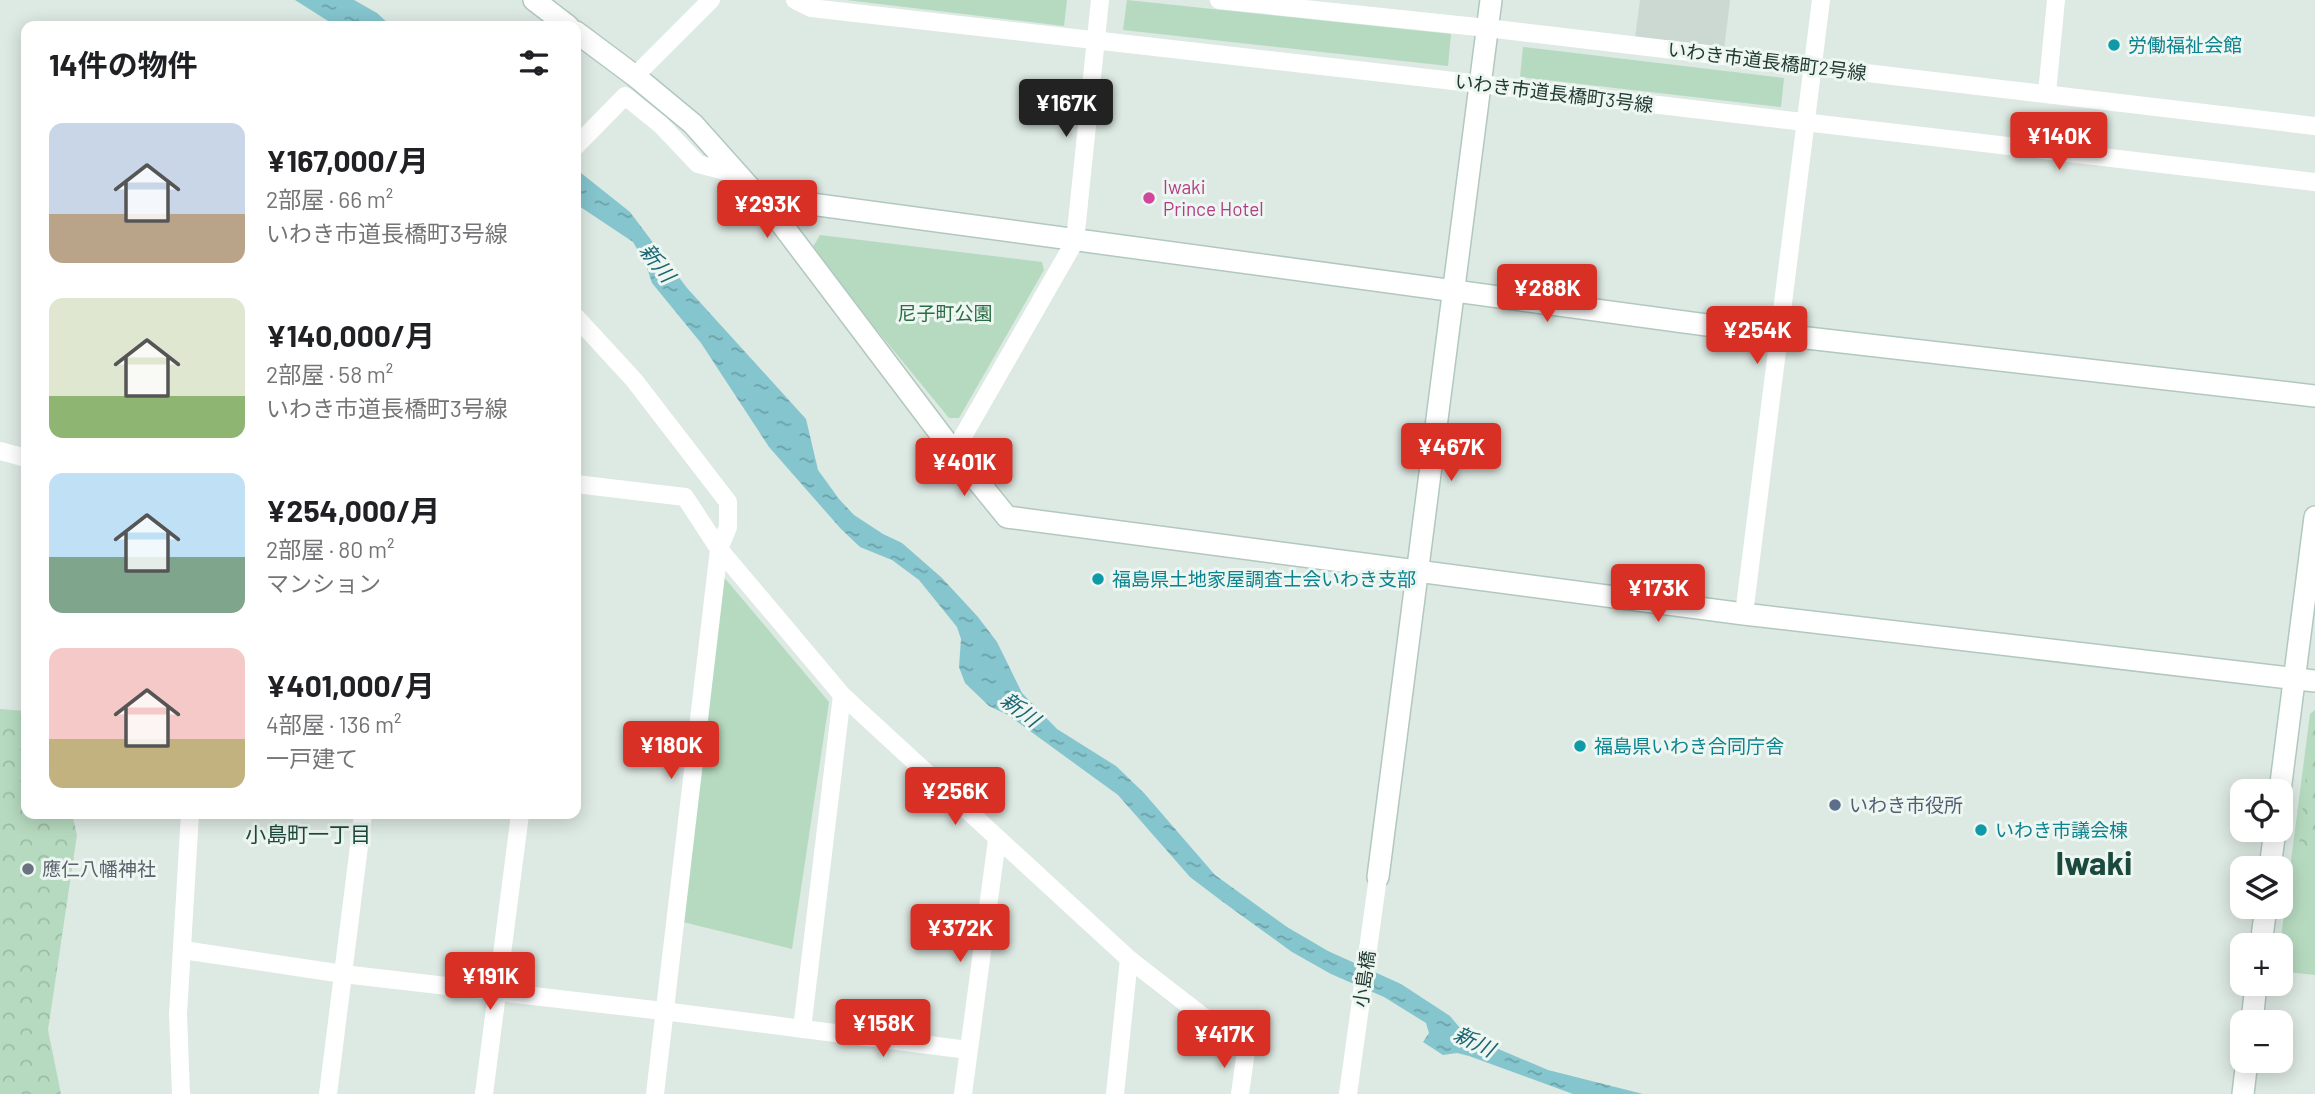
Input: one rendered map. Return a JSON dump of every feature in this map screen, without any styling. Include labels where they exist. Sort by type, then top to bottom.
[{"type":"street","points":[[534,0],[561,21]]},
{"type":"street","points":[[635,76],[711,0]]},
{"type":"street","name":"いわき市道長橋町3号線","points":[[795,0],[811,8],[2315,182]]},
{"type":"street","points":[[954,452],[1075,241],[1100,0]]},
{"type":"street","name":"いわき市道長橋町2号線","points":[[1219,0],[1487,28],[2315,126]]},
{"type":"street","points":[[1378,877],[1491,0]]},
{"type":"street","points":[[1744,614],[1821,0]]},
{"type":"street","points":[[2047,93],[2056,0]]},
{"type":"street","points":[[581,36],[693,124],[777,218],[954,452],[1007,517],[1744,614],[2315,681]]},
{"type":"street","points":[[581,141],[625,96],[660,125],[698,164],[737,174]]},
{"type":"street","points":[[777,218],[811,204],[1780,335],[2315,396]]},
{"type":"street","points":[[581,322],[634,380],[728,502],[728,527],[719,549],[655,1094]]},
{"type":"street","points":[[0,452],[21,457]]},
{"type":"street","points":[[581,485],[685,497],[719,549],[842,695],[1129,959],[1246,1050],[1240,1094]]},
{"type":"street","points":[[2281,779],[2315,517]]},
{"type":"street","points":[[802,1029],[842,695]]},
{"type":"street","points":[[181,1094],[178,1014],[190,819]]},
{"type":"street","points":[[328,1094],[362,819]]},
{"type":"street","points":[[484,1094],[519,819]]},
{"type":"street","points":[[963,1094],[997,840]]},
{"type":"street","name":"小島橋","points":[[1349,1088],[1378,877]]},
{"type":"street","points":[[183,950],[342,974],[968,1050]]},
{"type":"street","points":[[1115,1094],[1129,959]]},
{"type":"street","points":[[2243,1094],[2245,1073]]},
{"type":"shaded area","points":[[1640,0],[1730,0],[1724,50],[1635,38]]},
{"type":"green space","points":[[846,0],[1067,0],[1064,26]]},
{"type":"green space","points":[[1127,0],[1451,34],[1448,66],[1123,30]]},
{"type":"green space","points":[[1523,47],[1784,78],[1781,107],[1520,77]]},
{"type":"green space","name":"尼子町公園","points":[[820,235],[1042,262],[1044,270],[959,418],[949,418],[811,250]]},
{"type":"green space","points":[[723,576],[829,702],[792,949],[683,922]]},
{"type":"green space","points":[[0,709],[21,711],[21,819],[73,819],[77,835],[48,1030],[61,1094],[0,1094]]},
{"type":"green space","points":[[2315,710],[2315,975],[2293,972],[2293,933],[2282,933],[2283,919],[2293,919],[2292,856],[2310,714]]},
{"type":"green space","points":[[2315,715],[2315,848],[2299,845],[2312,717]]},
{"type":"water","points":[[295,0],[354,0],[386,21],[328,21]]},
{"type":"water","name":"新川","points":[[581,173],[630,212],[687,288],[806,419],[818,470],[839,499],[854,515],[902,543],[942,578],[997,642],[1022,693],[1057,729],[1116,766],[1144,793],[1215,875],[1287,927],[1328,951],[1401,984],[1450,1016],[1460,1028],[1489,1045],[1548,1070],[1643,1094],[1573,1094],[1469,1056],[1457,1053],[1443,1055],[1423,1042],[1429,1033],[1426,1023],[1384,997],[1331,974],[1292,952],[1190,877],[1118,795],[1008,715],[989,706],[965,683],[959,667],[961,639],[957,627],[919,580],[892,560],[860,547],[841,529],[769,447],[701,343],[652,283],[645,262],[633,242],[581,207]]},
{"type":"place","name":"労働福祉会館","points":[[2114,45]]},
{"type":"place","name":"Iwaki Prince Hotel","points":[[1149,198]]},
{"type":"place","name":"福島県土地家屋調査士会いわき支部","points":[[1098,579]]},
{"type":"place","name":"福島県いわき合同庁舎","points":[[1580,746]]},
{"type":"place","name":"いわき市役所","points":[[1835,805]]},
{"type":"place","name":"いわき市議会棟","points":[[1981,830]]},
{"type":"place","name":"應仁八幡神社","points":[[28,869]]},
{"type":"district","name":"小島町一丁目","points":[[308,835]]},
{"type":"district","name":"Iwaki","points":[[2094,863]]}]
